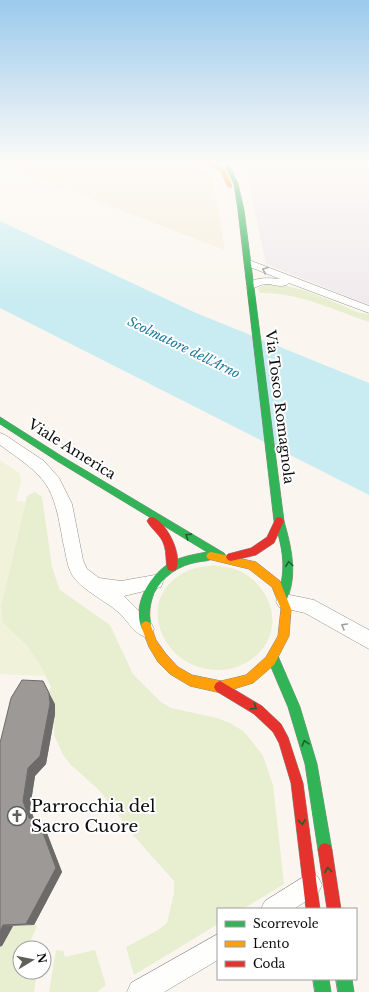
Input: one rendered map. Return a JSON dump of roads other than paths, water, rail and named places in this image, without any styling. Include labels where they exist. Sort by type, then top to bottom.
[{"type":"main road","name":"Via Tosco Romagnola","points":[[233,209],[244,285],[251,291]]},
{"type":"main road","name":"Via Tosco Romagnola","points":[[239,209],[263,378],[279,521],[286,543],[290,573],[284,599]]},
{"type":"main road","name":"Viale America","points":[[0,420],[129,501]]},
{"type":"main road","points":[[129,501],[221,556]]},
{"type":"main road","points":[[129,501],[166,535],[172,549],[172,567]]},
{"type":"main road","name":"Via Tosco Romagnola","points":[[231,557],[253,552],[271,540],[279,521]]},
{"type":"main road","points":[[220,687],[247,680],[274,660],[283,642],[287,607],[278,586],[263,572],[241,560],[221,556],[196,558],[172,567],[155,582],[148,594],[144,606],[145,629],[153,648],[170,669],[193,683],[220,687],[258,710],[277,728],[284,741],[298,783],[313,908]]},
{"type":"main road","points":[[274,660],[298,719],[311,764],[334,908]]},
{"type":"main road","points":[[321,980],[323,992]]},
{"type":"main road","points":[[344,980],[346,992]]},
{"type":"street","points":[[248,262],[307,287],[369,310]]},
{"type":"street","points":[[251,291],[258,282],[266,280],[307,287]]},
{"type":"street","points":[[0,438],[39,466],[54,482],[64,504],[77,568],[81,574],[91,583],[124,606],[145,629]]},
{"type":"street","points":[[91,583],[108,588],[121,589],[155,582]]},
{"type":"street","points":[[284,599],[308,606],[369,640]]},
{"type":"street","points":[[275,908],[310,886]]},
{"type":"street","points":[[140,992],[217,948]]},
{"type":"water","name":"Scolmatore dell'Arno","points":[[0,221],[196,313],[369,383],[369,495],[0,308]]},
{"type":"place","name":"Parrocchia del Sacro Cuore","points":[[17,816]]}]
